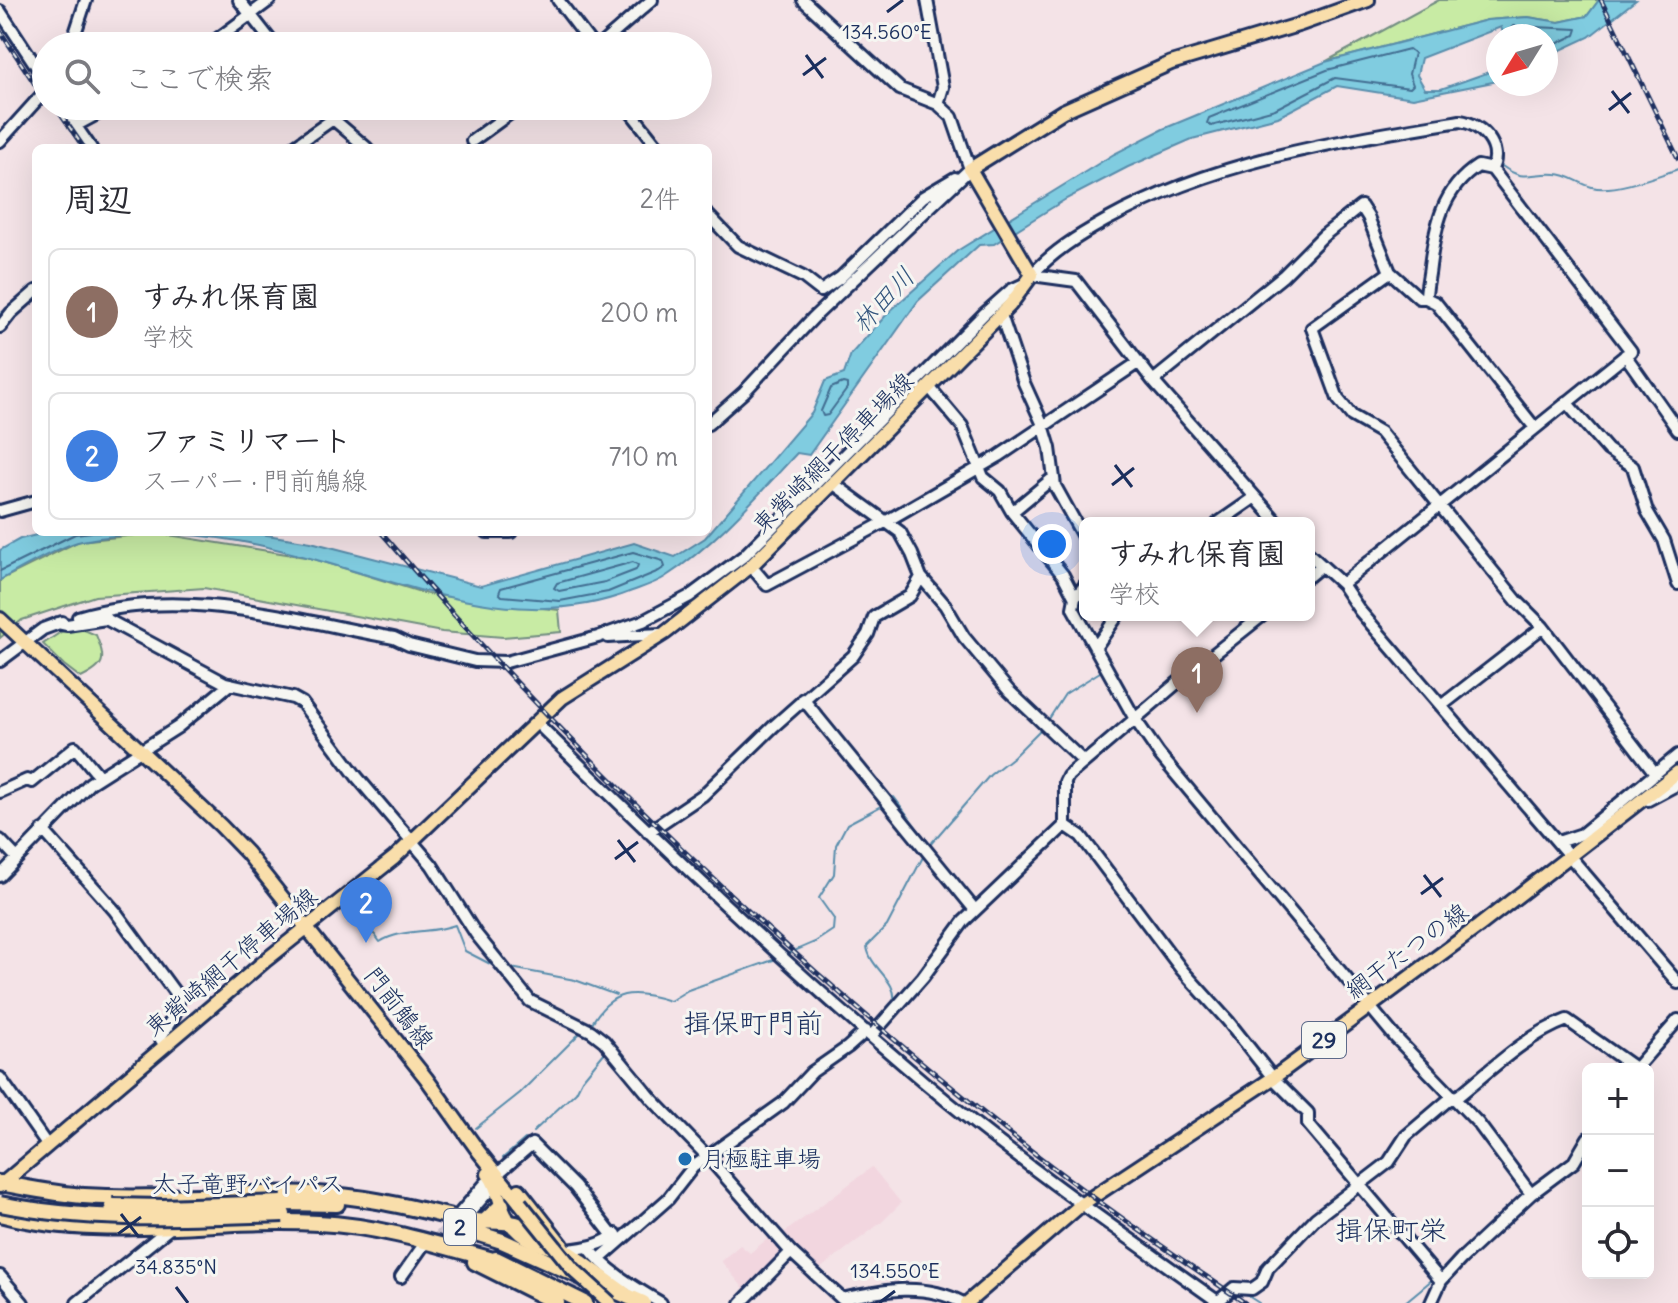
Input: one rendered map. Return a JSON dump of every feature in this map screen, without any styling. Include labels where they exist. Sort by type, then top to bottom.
[{"type":"highway","points":[[1,1186],[110,1197],[204,1195],[279,1208],[317,1222],[374,1229],[504,1263]]},
{"type":"highway","name":"太子竜野バイパス","points":[[1,1186],[60,1202],[112,1206],[279,1208],[397,1224],[455,1240],[576,1301]]},
{"type":"highway","points":[[175,1226],[204,1195]]},
{"type":"highway","points":[[0,1214],[61,1225],[175,1226],[348,1196],[464,1219],[509,1222],[567,1250],[626,1299]]},
{"type":"highway","points":[[110,1197],[134,1226]]},
{"type":"highway","name":"太子竜野バイパス","points":[[0,1204],[102,1217],[356,1205],[439,1221],[502,1241],[626,1299]]},
{"type":"highway","points":[[487,1219],[502,1205]]},
{"type":"highway","points":[[432,1244],[557,1303]]},
{"type":"highway","name":"2","points":[[626,1299],[643,1303]]},
{"type":"main road","points":[[1029,279],[970,169],[1063,111],[1171,63],[1298,25],[1368,0]]},
{"type":"main road","name":"東觜崎網干停車場線","points":[[1,1186],[307,927],[413,842],[562,698],[665,633],[751,566],[1001,315],[1029,279]]},
{"type":"main road","name":"門前鵤線","points":[[0,619],[221,826],[307,927],[573,1269],[610,1303]]},
{"type":"main road","name":"網干たつの線","points":[[965,1303],[1082,1204],[1273,1078],[1678,772]]},
{"type":"main road","points":[[426,1078],[448,1122],[491,1184],[509,1222]]},
{"type":"main road","points":[[443,1099],[502,1166],[567,1250]]},
{"type":"street","points":[[76,32],[86,0]]},
{"type":"street","points":[[239,0],[264,32]]},
{"type":"street","points":[[228,32],[270,0]]},
{"type":"street","points":[[558,0],[584,32]]},
{"type":"street","points":[[613,32],[652,0]]},
{"type":"street","points":[[803,0],[900,89],[938,104],[952,117],[970,169]]},
{"type":"street","points":[[927,0],[943,87],[938,104]]},
{"type":"street","points":[[0,11],[32,60]]},
{"type":"street","points":[[1,143],[32,106]]},
{"type":"street","points":[[71,120],[88,144]]},
{"type":"street","points":[[75,126],[86,120]]},
{"type":"street","points":[[298,144],[332,120]]},
{"type":"street","points":[[334,120],[362,144]]},
{"type":"street","points":[[472,141],[501,120]]},
{"type":"street","points":[[637,120],[656,144]]},
{"type":"street","points":[[0,661],[43,629],[118,607],[205,604],[394,638],[409,645],[475,661],[506,662],[598,637],[643,621],[690,596],[744,556],[984,314],[1029,279],[1072,239],[1129,208],[1230,169],[1289,151],[1460,121],[1471,122],[1485,133],[1493,147],[1496,162],[1492,169]]},
{"type":"street","points":[[1342,584],[1631,351],[1492,169],[1478,166],[1467,173],[1439,213],[1426,298]]},
{"type":"street","points":[[712,219],[738,246],[803,277],[821,291],[840,278],[923,197],[970,169]]},
{"type":"street","points":[[712,420],[744,392],[813,318],[970,169]]},
{"type":"street","points":[[1153,381],[1283,276],[1323,236],[1361,206],[1390,272],[1419,298],[1436,303],[1535,428]]},
{"type":"street","points":[[1390,272],[1344,302],[1312,328],[1338,399],[1352,416],[1380,432],[1509,591],[1543,627],[1655,773]]},
{"type":"street","points":[[1029,279],[1076,281],[1153,381],[1272,517]]},
{"type":"street","points":[[1,325],[32,295]]},
{"type":"street","points":[[1001,315],[1024,383],[1043,425],[1050,448],[1053,478],[1079,528]]},
{"type":"street","points":[[1625,355],[1678,430]]},
{"type":"street","points":[[751,566],[767,585],[885,522],[1019,443],[1139,362]]},
{"type":"street","points":[[930,388],[962,426],[983,477],[1008,501],[1012,512],[1063,575],[1075,598]]},
{"type":"street","points":[[1566,402],[1608,450],[1633,467],[1647,511],[1664,540],[1678,584]]},
{"type":"street","points":[[1012,512],[1053,478]]},
{"type":"street","points":[[834,484],[900,532],[921,577],[945,605],[964,637],[1009,691],[1083,761]]},
{"type":"street","points":[[1227,517],[1254,498]]},
{"type":"street","points":[[0,511],[32,502]]},
{"type":"street","points":[[1315,560],[1342,584],[1360,611],[1678,983]]},
{"type":"street","points":[[1315,571],[1321,566]]},
{"type":"street","points":[[648,832],[703,795],[803,699],[853,656],[868,634],[874,617],[910,596],[921,577]]},
{"type":"street","points":[[1079,593],[1073,608],[1079,619]]},
{"type":"street","points":[[58,623],[67,625],[106,619],[230,684],[293,698],[302,703],[357,777],[446,885],[476,934],[530,1001],[591,1031],[604,1041],[791,1252],[843,1301],[870,1292],[915,1289],[948,1294],[965,1303]]},
{"type":"street","points":[[1080,621],[1135,719],[1159,754],[1396,1038],[1478,1123],[1531,1194]]},
{"type":"street","points":[[1095,648],[1114,621]]},
{"type":"street","points":[[602,1257],[668,1199],[693,1167],[773,1111],[812,1072],[868,1033],[923,977],[952,935],[975,910],[1065,825],[1065,782],[1083,761],[1256,621]]},
{"type":"street","points":[[1441,706],[1543,627]]},
{"type":"street","points":[[598,637],[665,633]]},
{"type":"street","points":[[0,876],[99,776],[195,715],[230,684]]},
{"type":"street","points":[[803,699],[975,910]]},
{"type":"street","points":[[537,723],[769,946],[926,1084],[1082,1204],[1218,1303],[1234,1288],[1252,1289],[1262,1282],[1268,1268],[1316,1218],[1389,1162],[1406,1136],[1453,1096],[1457,1097],[1529,1040],[1567,1020],[1627,1063]]},
{"type":"street","points":[[0,792],[27,780],[32,782],[75,747],[99,776]]},
{"type":"street","points":[[1558,842],[1582,834],[1678,755]]},
{"type":"street","points":[[1627,813],[1678,784]]},
{"type":"street","points":[[1065,825],[1081,836],[1182,970],[1273,1078],[1308,1113],[1308,1124],[1441,1281]]},
{"type":"street","points":[[43,830],[115,911],[178,997],[177,1010],[160,1038],[165,1046]]},
{"type":"street","points":[[0,840],[16,857]]},
{"type":"street","points":[[1640,1063],[1678,1020]]},
{"type":"street","points":[[0,1078],[47,1145]]},
{"type":"street","points":[[502,1166],[532,1144],[575,1187],[613,1236]]},
{"type":"street","points":[[1431,1303],[1441,1281],[1531,1194],[1574,1162],[1582,1148]]},
{"type":"street","points":[[463,1210],[472,1210],[491,1184]]},
{"type":"street","points":[[567,1250],[589,1248],[643,1221]]},
{"type":"street","points":[[77,1303],[175,1226]]},
{"type":"street","points":[[586,1266],[589,1248]]},
{"type":"street","points":[[589,1248],[638,1289],[661,1303]]},
{"type":"street","points":[[743,1302],[791,1252]]},
{"type":"street","points":[[0,1276],[23,1303]]},
{"type":"shaded area","points":[[872,1167],[901,1203],[882,1222],[817,1271],[781,1235]]},
{"type":"shaded area","points":[[771,1236],[784,1251],[746,1291],[721,1261],[740,1245],[750,1253]]},
{"type":"green space","points":[[1439,0],[1599,0],[1587,16],[1559,22],[1528,17],[1487,20],[1325,62]]},
{"type":"green space","points":[[127,536],[175,536],[311,558],[427,594],[559,610],[561,632],[503,637],[442,632],[204,588],[95,596],[22,620],[0,638],[0,580],[79,541]]},
{"type":"green space","points":[[82,629],[96,635],[102,661],[95,670],[81,678],[43,644],[61,632]]},
{"type":"water","points":[[1599,0],[1636,0],[1589,37],[1558,51],[1558,24],[1486,24],[1486,33],[1421,58],[1417,75],[1425,89],[1441,89],[1486,73],[1486,83],[1413,98],[1337,86],[1278,117],[1192,139],[1128,167],[1066,199],[994,244],[979,245],[918,301],[809,455],[797,453],[735,519],[684,564],[658,581],[632,591],[584,605],[534,608],[485,604],[435,594],[286,552],[199,536],[273,536],[311,542],[481,586],[634,543],[675,557],[707,536],[712,536],[712,530],[812,413],[825,381],[844,374],[851,354],[889,312],[957,251],[1114,154],[1163,129],[1325,62],[1487,20],[1528,17],[1559,22],[1587,16]]},
{"type":"water","points":[[32,536],[120,536],[73,543],[0,580],[0,550]]},
{"type":"waterway","points":[[1502,166],[1528,176],[1560,174],[1601,188],[1635,183],[1678,169]]},
{"type":"waterway","points":[[0,314],[32,287]]},
{"type":"waterway","points":[[1047,722],[1065,694],[1100,672]]},
{"type":"waterway","points":[[929,846],[990,775],[1043,727]]},
{"type":"waterway","points":[[891,799],[894,797],[929,844]]},
{"type":"waterway","points":[[785,955],[833,930],[834,919],[819,898],[834,874],[836,845],[847,824],[883,805]]},
{"type":"waterway","points":[[894,1002],[892,987],[873,961],[867,946],[887,926],[924,855]]},
{"type":"waterway","points":[[342,907],[380,942],[398,935],[455,925],[465,951],[496,967]]},
{"type":"waterway","points":[[591,1025],[615,998],[634,994],[670,1001],[688,990],[776,959]]},
{"type":"waterway","points":[[511,968],[575,980],[616,995]]},
{"type":"waterway","points":[[476,1128],[520,1093],[581,1032]]},
{"type":"waterway","points":[[533,1132],[576,1092],[605,1052]]},
{"type":"waterway","points":[[503,1158],[525,1139]]},
{"type":"waterway","points":[[1404,1303],[1433,1279]]},
{"type":"waterway","points":[[1227,1300],[1239,1293]]},
{"type":"waterway","points":[[1245,1294],[1259,1303]]},
{"type":"tunnel","points":[[427,1249],[457,1216]]},
{"type":"tunnel","points":[[565,1299],[602,1257]]},
{"type":"railway","points":[[1601,0],[1678,158]]},
{"type":"railway","points":[[0,31],[32,80]]},
{"type":"railway","points":[[65,120],[81,144]]},
{"type":"railway","points":[[385,536],[533,700],[612,781],[777,937],[862,1012],[1038,1156],[1114,1213],[1245,1303]]},
{"type":"place","name":"すみれ保育園","points":[[1197,713]]},
{"type":"place","name":"ファミリマート","points":[[366,943]]},
{"type":"place","name":"月極駐車場","points":[[685,1159]]},
{"type":"district","name":"揖保町門前","points":[[753,1023]]},
{"type":"district","name":"揖保町栄","points":[[1391,1230]]},
{"type":"water label","name":"林田川","points":[[883,300]]}]
